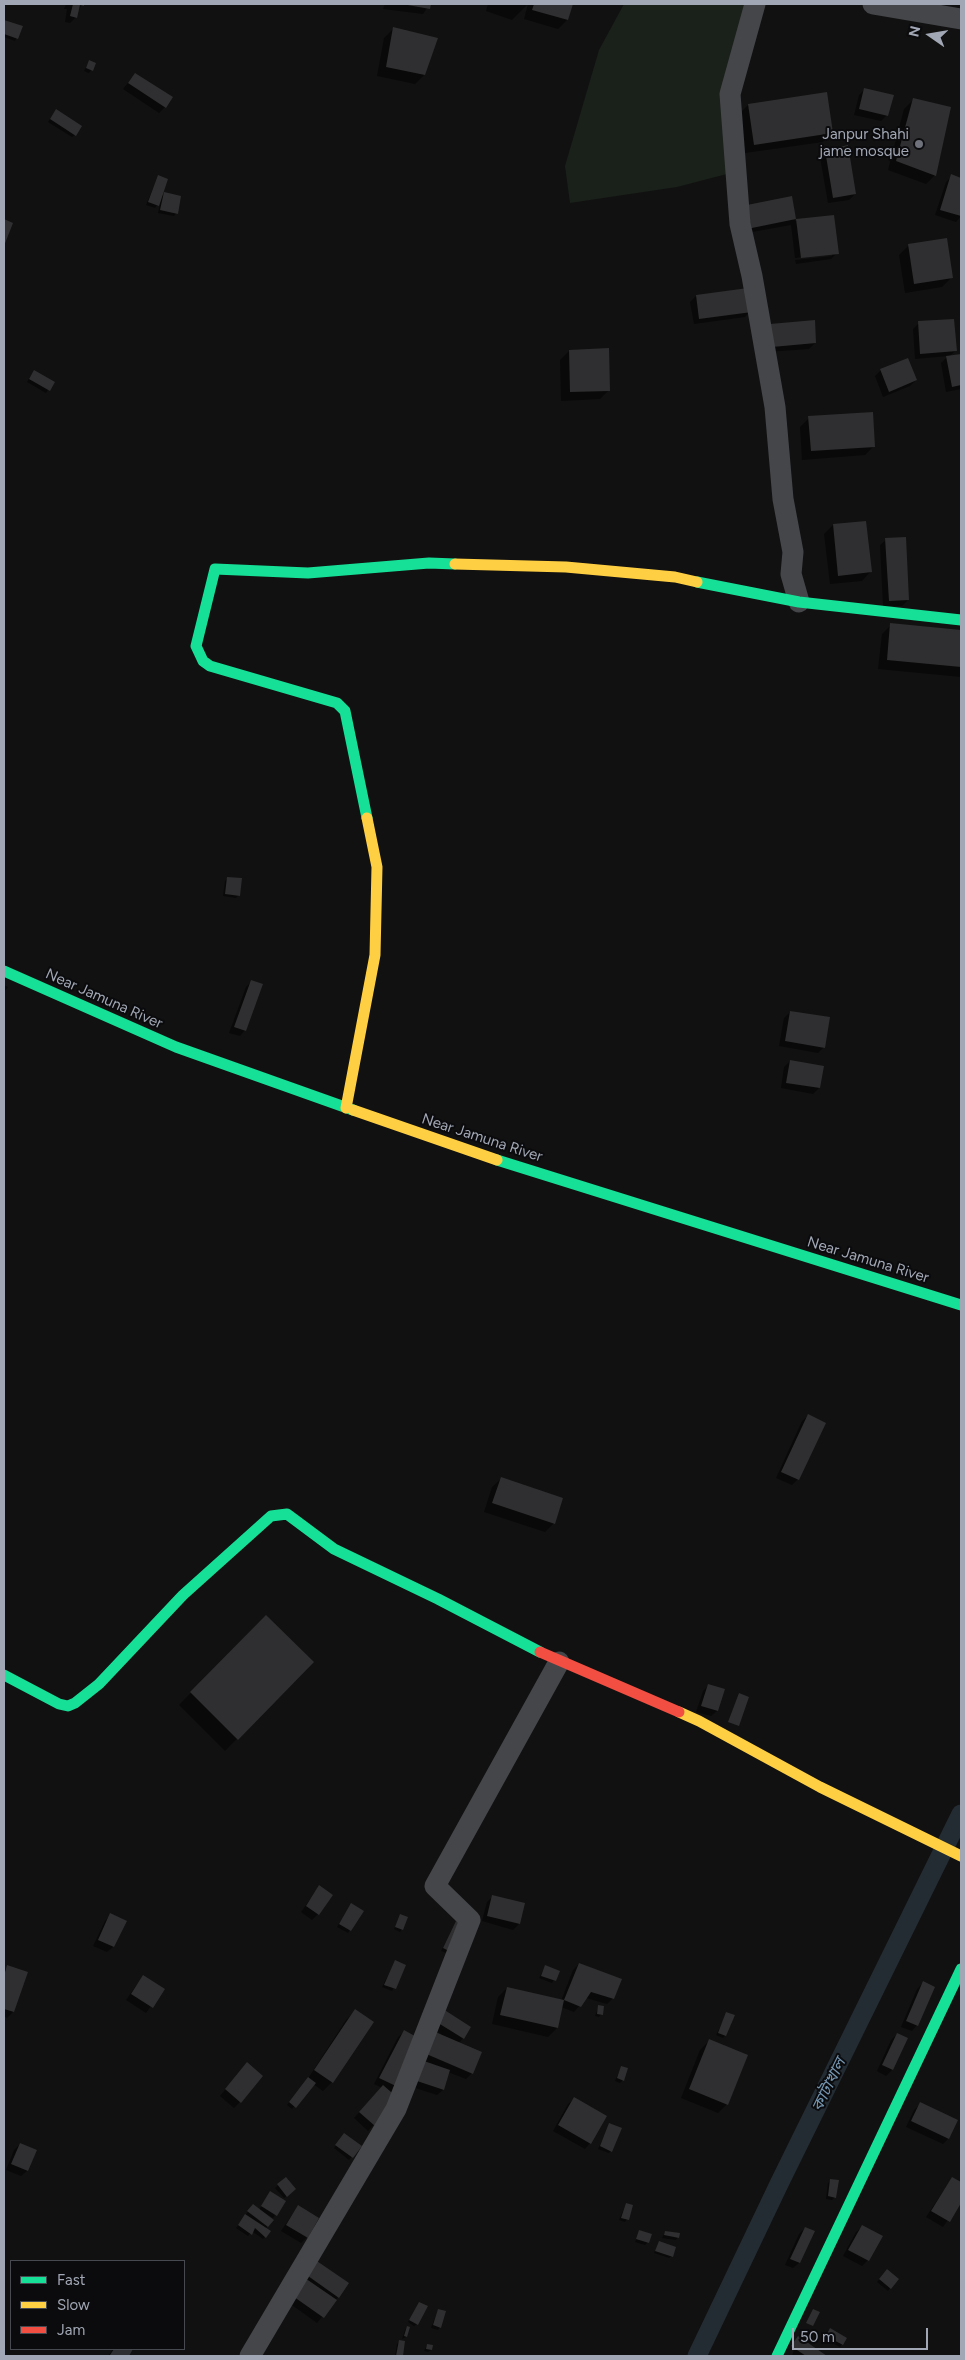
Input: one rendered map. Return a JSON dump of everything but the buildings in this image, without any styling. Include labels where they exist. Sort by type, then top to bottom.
[{"type":"street","points":[[756,4],[730,94],[740,224],[752,276],[775,407],[783,499],[793,552],[792,574],[799,602]]},
{"type":"street","points":[[873,4],[961,19]]},
{"type":"street","points":[[346,1108],[375,955],[377,867],[345,711],[337,703],[210,666],[203,661],[196,646],[213,570],[222,567],[308,573],[429,563],[566,567],[675,577],[721,588],[799,602],[961,620]]},
{"type":"street","name":"Near Jamuna River","points":[[4,971],[176,1047],[454,1146],[961,1305]]},
{"type":"street","points":[[4,1674],[59,1704],[68,1706],[76,1703],[99,1684],[183,1595],[271,1516],[281,1514],[291,1516],[334,1549],[438,1598],[474,1620],[559,1662],[699,1721],[820,1787],[961,1856]]},
{"type":"street","points":[[250,2356],[396,2109],[470,1920],[435,1886],[559,1662]]},
{"type":"street","points":[[776,2356],[801,2309],[961,1969]]},
{"type":"shaded area","points":[[624,4],[756,4],[727,174],[677,187],[570,203],[565,166],[599,50]]},
{"type":"waterway","name":"কাটাখাল","points":[[697,2356],[779,2184],[961,1814]]},
{"type":"traffic: fast","points":[[367,818],[345,711],[337,703],[210,666],[203,661],[196,646],[215,569],[308,573],[429,563],[455,564]]},
{"type":"traffic: fast","points":[[697,582],[799,602],[961,620]]},
{"type":"traffic: fast","points":[[4,971],[176,1047],[353,1110]]},
{"type":"traffic: fast","points":[[497,1160],[961,1305]]},
{"type":"traffic: fast","points":[[4,1675],[59,1704],[68,1706],[75,1703],[99,1684],[183,1595],[271,1516],[287,1514],[334,1549],[438,1599],[540,1652]]},
{"type":"traffic: fast","points":[[777,2356],[961,1969]]},
{"type":"traffic: slow","points":[[455,564],[566,567],[675,577],[697,582]]},
{"type":"traffic: slow","points":[[346,1108],[375,955],[377,867],[367,818]]},
{"type":"traffic: slow","points":[[353,1110],[497,1160]]},
{"type":"traffic: slow","points":[[679,1712],[820,1787],[961,1856]]},
{"type":"traffic: jam","points":[[540,1652],[679,1712]]},
{"type":"place","name":"Janpur Shahi jame mosque","points":[[919,144]]}]
